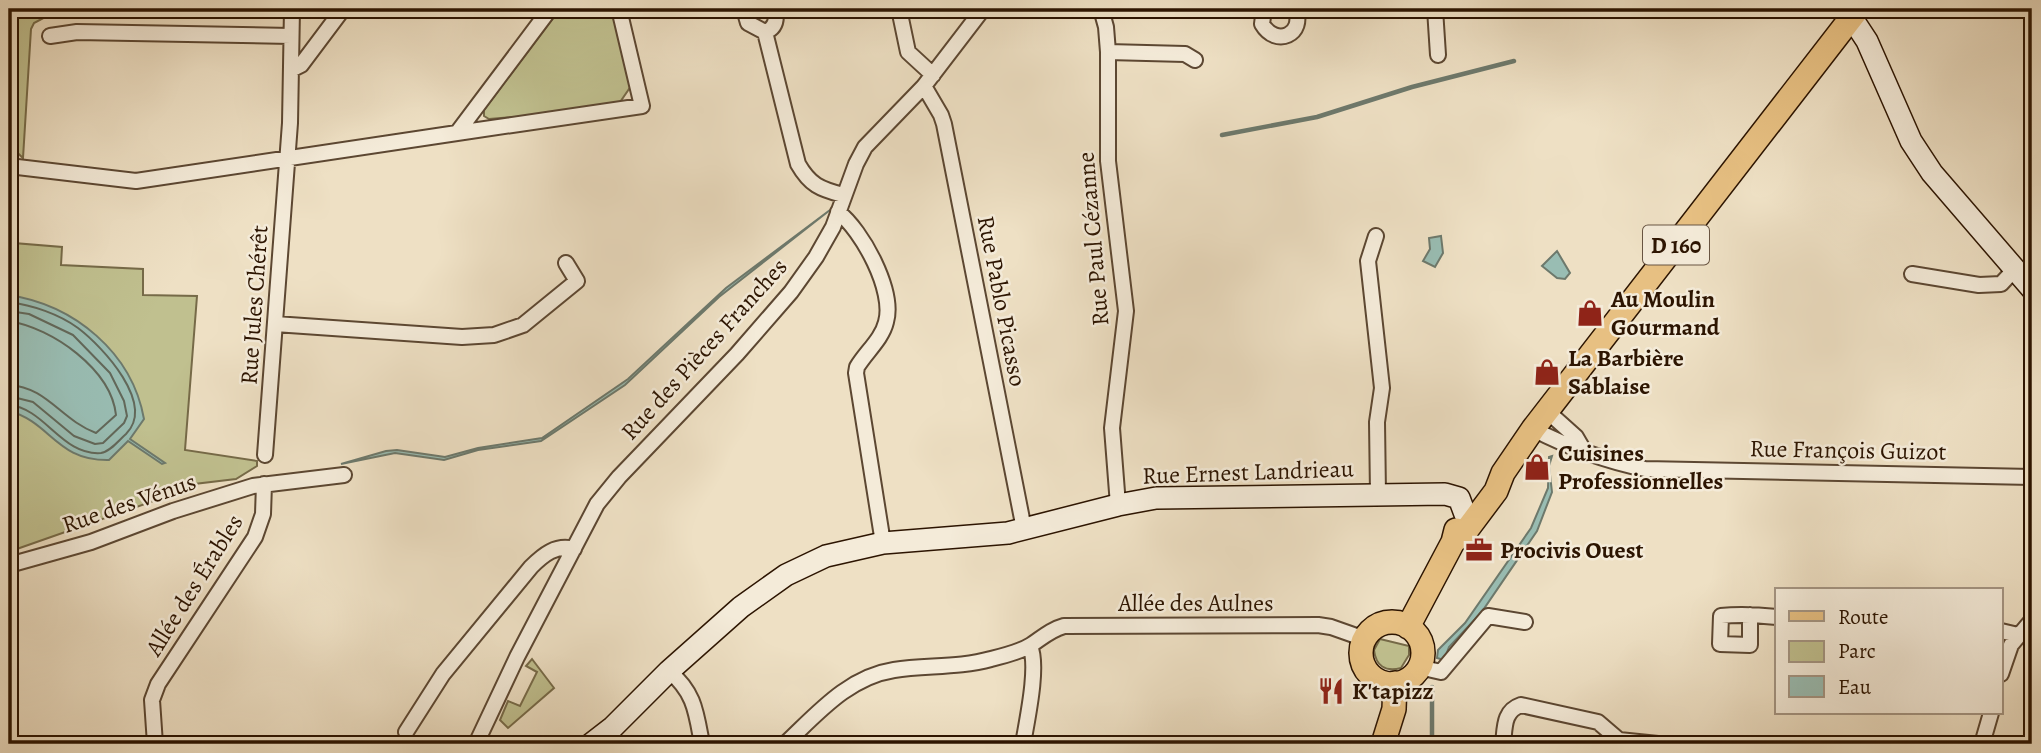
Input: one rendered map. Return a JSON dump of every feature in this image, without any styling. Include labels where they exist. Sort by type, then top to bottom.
[{"type":"main road","name":"D 160","points":[[1408,627],[1465,514],[1487,485],[1503,473],[1533,429],[1852,12]]},
{"type":"main road","points":[[1452,542],[1466,531],[1496,491],[1503,473]]},
{"type":"main road","points":[[1392,622],[1408,627],[1422,645],[1419,667],[1409,679],[1395,684],[1379,681],[1367,670],[1362,655],[1365,639],[1369,632],[1384,623],[1392,622]]},
{"type":"main road","points":[[1383,744],[1394,709],[1395,684]]},
{"type":"street","name":"Rue Jules Chérêt","points":[[265,455],[287,159],[292,9]]},
{"type":"street","points":[[291,69],[301,65],[344,9]]},
{"type":"street","points":[[457,133],[550,9]]},
{"type":"street","points":[[9,166],[136,181],[642,106],[619,9]]},
{"type":"street","points":[[744,9],[748,23],[765,32],[771,30],[775,24],[775,9]]},
{"type":"street","name":"Rue Pablo Picasso","points":[[900,9],[908,52],[929,81],[944,124],[1024,529]]},
{"type":"street","name":"Rue des Pièces Franches","points":[[476,744],[517,657],[597,504],[791,292],[833,227],[865,147],[929,81],[984,9]]},
{"type":"street","name":"Rue Paul Cézanne","points":[[1101,9],[1108,52],[1108,161],[1126,312],[1112,428],[1118,505]]},
{"type":"street","points":[[1264,9],[1261,19],[1265,29],[1279,37],[1294,30],[1298,19],[1295,9]]},
{"type":"street","points":[[1435,9],[1438,55]]},
{"type":"street","points":[[1852,12],[1910,141],[1932,173],[2032,289]]},
{"type":"street","points":[[50,36],[77,32],[291,36]]},
{"type":"street","points":[[765,32],[798,164],[813,184],[844,195]]},
{"type":"street","points":[[1108,52],[1185,54],[1195,60]]},
{"type":"street","points":[[838,212],[859,234],[880,274],[888,315],[884,330],[857,367],[856,373],[883,542]]},
{"type":"street","points":[[1376,236],[1368,261],[1382,388],[1377,422],[1378,494]]},
{"type":"street","points":[[275,324],[462,337],[494,335],[530,320],[577,281],[566,263]]},
{"type":"street","points":[[1912,274],[1979,285],[2001,284],[2015,269]]},
{"type":"street","name":"Rue François Guizot","points":[[1547,411],[1576,438],[1583,449]]},
{"type":"street","name":"Rue François Guizot","points":[[1533,429],[1562,444],[1583,449],[1609,461],[1645,469],[2032,477]]},
{"type":"street","points":[[264,484],[344,475]]},
{"type":"street","name":"Rue des Vénus","points":[[9,565],[91,542],[243,488],[264,484]]},
{"type":"street","name":"Allée des Érables","points":[[155,744],[152,700],[155,692],[255,537],[263,514],[264,484]]},
{"type":"street","name":"Rue Ernest Landrieau","points":[[591,744],[613,727],[669,671],[741,607],[786,575],[826,556],[883,542],[994,536],[1156,498],[1445,494],[1459,498],[1465,514]]},
{"type":"street","points":[[406,732],[443,674],[531,567],[543,555],[557,548],[574,549]]},
{"type":"street","points":[[1750,615],[1775,617]]},
{"type":"street","points":[[1419,667],[1441,672],[1488,616],[1525,622]]},
{"type":"street","points":[[2002,670],[2007,653],[2018,635],[2032,620]]},
{"type":"street","name":"Allée des Aulnes","points":[[785,744],[847,688],[863,679],[894,670],[936,668],[985,660],[1030,646],[1046,632],[1075,625],[1318,625],[1365,639]]},
{"type":"street","points":[[2002,631],[2018,635]]},
{"type":"street","points":[[1023,744],[1034,671],[1034,655],[1030,646]]},
{"type":"street","points":[[669,671],[686,687],[691,696],[702,744]]},
{"type":"street","points":[[1503,744],[1507,715],[1512,708],[1521,705],[1598,722],[1619,740],[1658,744]]},
{"type":"street","points":[[1982,744],[1991,714]]},
{"type":"green space","points":[[9,9],[57,9],[34,23],[31,29],[23,158],[9,145]]},
{"type":"green space","points":[[560,9],[615,9],[631,86],[618,105],[525,119],[489,119],[484,116],[484,110]]},
{"type":"green space","points":[[9,180],[17,181],[14,243],[62,247],[61,265],[143,269],[143,295],[197,296],[185,450],[257,461],[257,466],[236,479],[186,485],[182,491],[14,550],[15,556],[9,558]]},
{"type":"green space","points":[[1380,639],[1409,646],[1409,655],[1401,668],[1390,669],[1379,664],[1374,650]]},
{"type":"green space","points":[[532,659],[554,688],[508,728],[500,720],[508,701],[520,706],[537,672],[526,666]]},
{"type":"water","points":[[830,210],[719,297],[625,385],[541,441],[478,450],[444,460],[395,453],[341,464],[386,451],[397,450],[445,457],[478,448],[542,438],[628,379],[726,288]]},
{"type":"water","points":[[1441,236],[1443,253],[1435,267],[1423,261],[1430,249],[1429,238]]},
{"type":"water","points":[[1557,251],[1570,273],[1565,279],[1557,278],[1542,266]]},
{"type":"water","points":[[9,295],[56,309],[77,321],[113,353],[127,373],[144,419],[130,439],[165,463],[162,464],[128,441],[109,460],[91,459],[65,448],[35,423],[9,411]]},
{"type":"water","points":[[1552,456],[1549,466],[1552,492],[1537,531],[1481,613],[1449,647],[1444,660],[1437,658],[1438,650],[1465,623],[1531,528],[1548,488],[1549,457]]},
{"type":"waterway","points":[[1222,135],[1317,117],[1412,87],[1514,61]]},
{"type":"waterway","points":[[1432,687],[1432,736]]},
{"type":"place","name":"Au Moulin Gourmand","points":[[1590,313]]},
{"type":"place","name":"La Barbière Sablaise","points":[[1547,372]]},
{"type":"place","name":"Cuisines Professionnelles","points":[[1537,467]]},
{"type":"place","name":"Procivis Ouest","points":[[1479,550]]},
{"type":"place","name":"K'tapizz","points":[[1331,691]]}]
